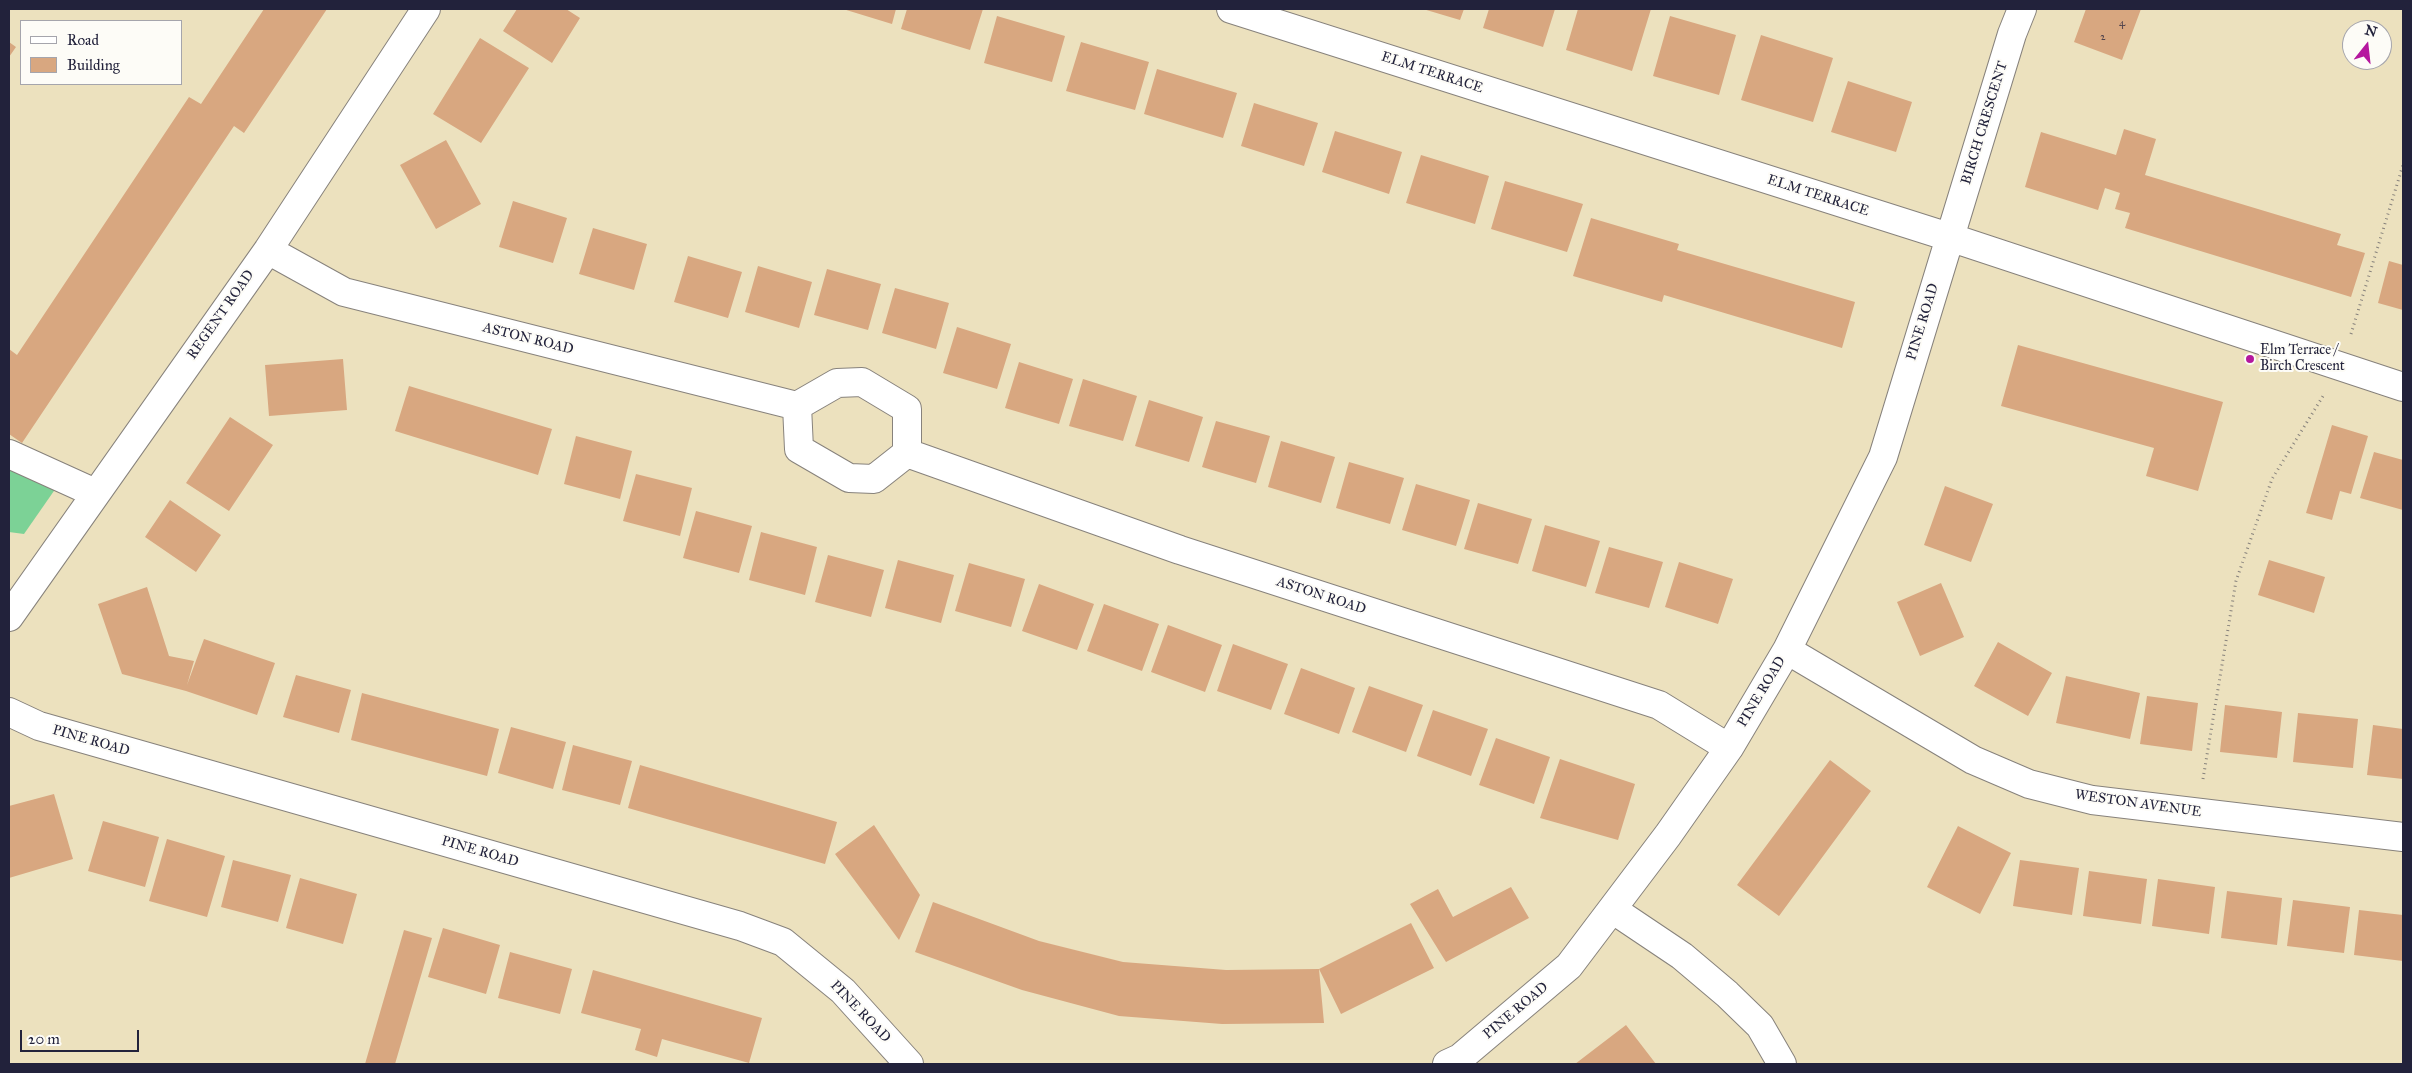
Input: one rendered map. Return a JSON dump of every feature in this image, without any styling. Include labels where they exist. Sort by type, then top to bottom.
[{"type":"street","name":"REGENT ROAD","points":[[9,617],[268,250],[426,9]]},
{"type":"street","name":"ELM TERRACE","points":[[1230,9],[1949,237],[2403,387]]},
{"type":"street","name":"BIRCH CRESCENT","points":[[1949,237],[2012,34],[2022,9]]},
{"type":"street","name":"PINE ROAD","points":[[1447,1064],[1460,1058],[1569,966],[1668,835],[1729,748],[1787,650],[1883,457],[1949,237]]},
{"type":"street","name":"ASTON ROAD","points":[[268,250],[344,292],[797,406]]},
{"type":"street","points":[[862,382],[907,409],[907,453],[874,479],[849,478],[799,449],[797,406],[837,383],[862,382]]},
{"type":"street","name":"ASTON ROAD","points":[[907,453],[1180,550],[1659,705],[1729,748]]},
{"type":"street","points":[[9,454],[95,494]]},
{"type":"street","name":"WESTON AVENUE","points":[[1787,650],[1973,760],[2029,784],[2092,800],[2403,837]]},
{"type":"street","name":"PINE ROAD","points":[[9,712],[39,726],[740,926],[783,942],[843,991],[909,1064]]},
{"type":"street","points":[[1612,909],[1682,956],[1728,994],[1760,1026],[1782,1064]]},
{"type":"path","points":[[2197,813],[2236,581],[2272,479],[2341,368],[2403,165]]},
{"type":"green space","points":[[9,467],[56,488],[24,534],[9,532]]},
{"type":"building","points":[[264,9],[327,9],[244,133],[234,126],[22,443],[9,434],[9,349],[17,355],[189,97],[201,104]]},
{"type":"building","points":[[517,9],[566,9],[580,18],[552,63],[503,31]]},
{"type":"building","points":[[843,9],[896,9],[892,24]]},
{"type":"building","points":[[907,9],[983,9],[970,50],[901,29]]},
{"type":"building","points":[[1423,9],[1464,9],[1460,20]]},
{"type":"building","points":[[1489,9],[1555,9],[1543,47],[1483,28]]},
{"type":"building","points":[[1578,9],[1651,9],[1632,71],[1566,50]]},
{"type":"building","points":[[2086,9],[2141,9],[2122,60],[2074,42]]},
{"type":"building","points":[[997,16],[1065,36],[1052,82],[984,63]]},
{"type":"building","points":[[1670,16],[1736,35],[1719,95],[1653,76]]},
{"type":"building","points":[[1761,35],[1833,58],[1813,122],[1741,100]]},
{"type":"building","points":[[480,38],[529,68],[481,143],[433,114]]},
{"type":"building","points":[[9,42],[16,47],[9,57]]},
{"type":"building","points":[[1081,42],[1149,62],[1135,110],[1066,91]]},
{"type":"building","points":[[1157,69],[1237,93],[1223,138],[1144,114]]},
{"type":"building","points":[[1848,81],[1912,102],[1896,152],[1831,132]]},
{"type":"building","points":[[1254,103],[1318,123],[1304,166],[1241,146]]},
{"type":"building","points":[[2124,129],[2156,139],[2145,175],[2341,234],[2337,245],[2365,253],[2351,297],[2125,228],[2130,213],[2115,209],[2120,193],[2105,188],[2098,210],[2025,187],[2041,132],[2116,155]]},
{"type":"building","points":[[1335,131],[1402,152],[1389,194],[1322,172]]},
{"type":"building","points":[[446,140],[481,204],[436,229],[400,165]]},
{"type":"building","points":[[1421,155],[1489,176],[1475,224],[1406,203]]},
{"type":"building","points":[[1505,181],[1583,204],[1567,252],[1491,229]]},
{"type":"building","points":[[513,201],[567,218],[553,263],[499,247]]},
{"type":"building","points":[[1591,218],[1679,244],[1677,250],[1855,302],[1842,348],[1664,295],[1662,302],[1573,276]]},
{"type":"building","points":[[593,228],[647,244],[634,290],[579,274]]},
{"type":"building","points":[[688,256],[742,272],[728,318],[674,302]]},
{"type":"building","points":[[2389,261],[2403,265],[2403,310],[2378,303]]},
{"type":"building","points":[[758,266],[812,282],[799,328],[745,312]]},
{"type":"building","points":[[827,269],[881,284],[868,330],[814,315]]},
{"type":"building","points":[[895,288],[949,303],[936,349],[882,333]]},
{"type":"building","points":[[957,327],[1011,344],[997,389],[943,373]]},
{"type":"building","points":[[2018,345],[2223,402],[2198,491],[2146,476],[2154,448],[2001,406]]},
{"type":"building","points":[[343,359],[347,410],[269,416],[265,365]]},
{"type":"building","points":[[1019,362],[1073,379],[1059,424],[1005,408]]},
{"type":"building","points":[[1083,379],[1137,396],[1123,441],[1069,426]]},
{"type":"building","points":[[409,386],[552,429],[538,475],[395,431]]},
{"type":"building","points":[[1149,400],[1203,417],[1189,462],[1135,446]]},
{"type":"building","points":[[230,417],[273,445],[229,511],[186,483]]},
{"type":"building","points":[[1216,421],[1270,436],[1256,483],[1202,467]]},
{"type":"building","points":[[2332,425],[2368,436],[2351,494],[2340,491],[2332,520],[2306,513]]},
{"type":"building","points":[[576,436],[632,451],[620,499],[564,484]]},
{"type":"building","points":[[1281,441],[1335,457],[1321,503],[1268,487]]},
{"type":"building","points":[[2374,452],[2403,460],[2403,510],[2360,498]]},
{"type":"building","points":[[1349,462],[1404,478],[1390,524],[1336,508]]},
{"type":"building","points":[[636,474],[692,488],[680,536],[623,521]]},
{"type":"building","points":[[1416,484],[1470,500],[1456,546],[1402,530]]},
{"type":"building","points":[[1945,486],[1993,504],[1971,562],[1924,545]]},
{"type":"building","points":[[170,500],[221,535],[196,572],[145,537]]},
{"type":"building","points":[[1478,503],[1532,519],[1518,564],[1464,549]]},
{"type":"building","points":[[696,511],[752,526],[739,573],[683,558]]},
{"type":"building","points":[[1545,525],[1600,541],[1586,587],[1532,571]]},
{"type":"building","points":[[761,532],[817,547],[805,595],[749,580]]},
{"type":"building","points":[[1609,547],[1663,562],[1649,608],[1595,593]]},
{"type":"building","points":[[828,555],[884,570],[871,617],[815,602]]},
{"type":"building","points":[[898,560],[954,575],[941,623],[885,608]]},
{"type":"building","points":[[2269,560],[2325,577],[2314,613],[2258,595]]},
{"type":"building","points":[[1679,562],[1733,579],[1718,624],[1665,607]]},
{"type":"building","points":[[969,563],[1025,579],[1011,627],[955,611]]},
{"type":"building","points":[[1941,583],[1964,637],[1920,656],[1897,602]]},
{"type":"building","points":[[1039,584],[1094,604],[1077,650],[1022,631]]},
{"type":"building","points":[[147,587],[169,656],[194,661],[187,685],[204,639],[275,663],[257,715],[186,691],[122,674],[98,604]]},
{"type":"building","points":[[1104,604],[1159,624],[1142,671],[1087,651]]},
{"type":"building","points":[[1168,625],[1222,645],[1205,692],[1151,672]]},
{"type":"building","points":[[1998,642],[2052,673],[2028,716],[1974,686]]},
{"type":"building","points":[[1233,644],[1288,664],[1271,710],[1217,691]]},
{"type":"building","points":[[1301,668],[1355,688],[1339,734],[1284,714]]},
{"type":"building","points":[[296,675],[351,690],[339,733],[283,717]]},
{"type":"building","points":[[2066,676],[2140,693],[2130,739],[2056,723]]},
{"type":"building","points":[[1369,686],[1423,705],[1406,752],[1352,732]]},
{"type":"building","points":[[362,693],[499,729],[487,776],[351,740]]},
{"type":"building","points":[[2147,696],[2198,703],[2192,751],[2140,744]]},
{"type":"building","points":[[2225,705],[2282,712],[2277,758],[2220,752]]},
{"type":"building","points":[[1433,710],[1488,729],[1471,776],[1417,756]]},
{"type":"building","points":[[2298,713],[2358,719],[2353,768],[2293,762]]},
{"type":"building","points":[[2373,725],[2403,729],[2403,779],[2367,775]]},
{"type":"building","points":[[511,727],[566,742],[553,789],[498,773]]},
{"type":"building","points":[[1496,738],[1550,757],[1534,804],[1479,785]]},
{"type":"building","points":[[573,745],[632,761],[620,805],[562,790]]},
{"type":"building","points":[[1560,759],[1635,784],[1618,840],[1540,818]]},
{"type":"building","points":[[1830,760],[1871,791],[1779,916],[1737,885]]},
{"type":"building","points":[[640,765],[837,822],[825,864],[628,808]]},
{"type":"building","points":[[54,794],[73,859],[9,878],[9,806]]},
{"type":"building","points":[[103,821],[159,837],[145,887],[88,871]]},
{"type":"building","points":[[874,825],[920,895],[899,940],[835,854]]},
{"type":"building","points":[[1958,826],[2011,853],[1980,914],[1927,887]]},
{"type":"building","points":[[167,839],[225,856],[207,917],[149,901]]},
{"type":"building","points":[[233,860],[291,875],[278,922],[221,907]]},
{"type":"building","points":[[2020,860],[2079,868],[2072,915],[2013,906]]},
{"type":"building","points":[[2089,871],[2147,879],[2141,924],[2083,916]]},
{"type":"building","points":[[300,878],[357,894],[343,944],[286,928]]},
{"type":"building","points":[[2158,879],[2215,887],[2209,934],[2152,926]]},
{"type":"building","points":[[1511,887],[1529,918],[1446,962],[1410,904],[1438,889],[1453,917]]},
{"type":"building","points":[[2227,891],[2282,898],[2277,945],[2221,938]]},
{"type":"building","points":[[2293,900],[2350,907],[2344,953],[2287,946]]},
{"type":"building","points":[[933,902],[1039,941],[1123,962],[1226,970],[1319,969],[1324,1023],[1222,1024],[1119,1016],[1022,990],[915,952]]},
{"type":"building","points":[[2359,910],[2403,915],[2403,961],[2354,955]]},
{"type":"building","points":[[1411,923],[1434,968],[1341,1014],[1319,969]]},
{"type":"building","points":[[443,928],[500,945],[486,994],[428,977]]},
{"type":"building","points":[[404,930],[432,938],[395,1064],[365,1064]]},
{"type":"building","points":[[510,952],[572,969],[560,1014],[498,998]]},
{"type":"building","points":[[593,970],[762,1018],[749,1063],[662,1039],[657,1057],[635,1050],[641,1029],[581,1013]]},
{"type":"building","points":[[1626,1025],[1656,1064],[1575,1064]]},
{"type":"place","name":"Elm Terrace / Birch Crescent","points":[[2250,359]]}]
